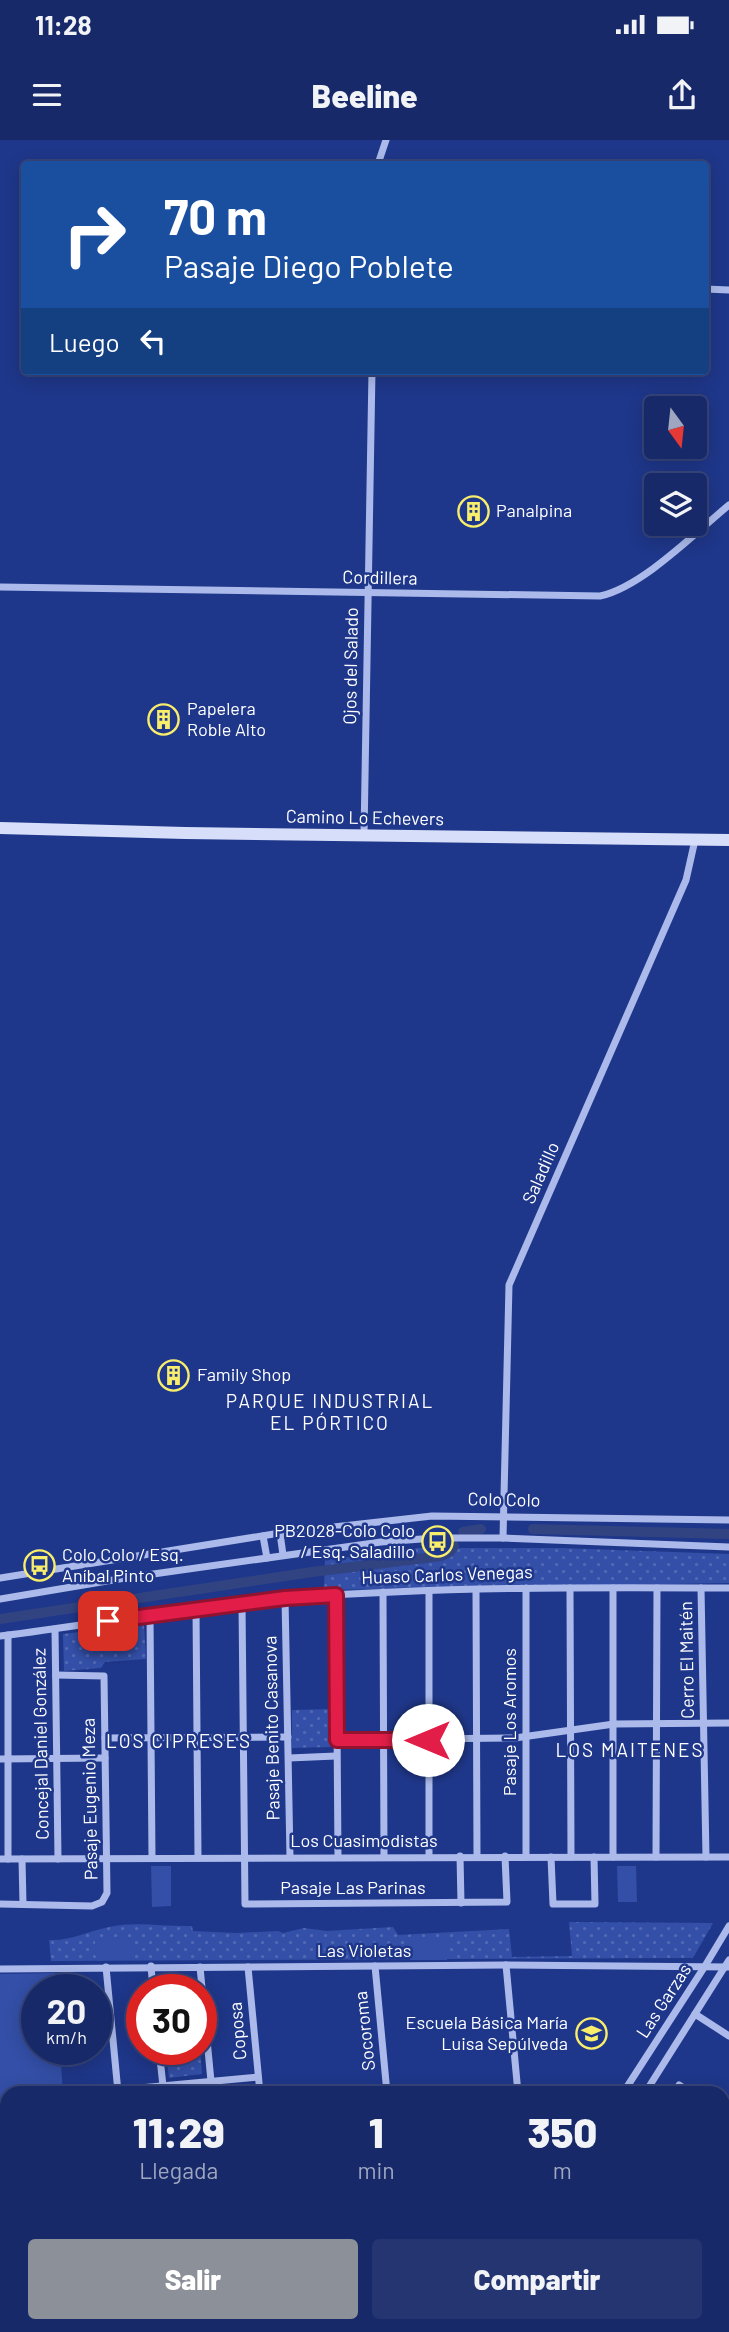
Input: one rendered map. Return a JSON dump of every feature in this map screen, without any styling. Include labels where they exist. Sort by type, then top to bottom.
[{"type":"main road","name":"Camino Lo Echevers","points":[[0,828],[729,840]]},
{"type":"street","points":[[378,161],[386,140]]},
{"type":"street","points":[[709,289],[729,290]]},
{"type":"street","name":"Ojos del Salado","points":[[363,835],[372,375]]},
{"type":"street","name":"Cordillera","points":[[0,587],[591,597],[625,588],[639,579],[729,505]]},
{"type":"street","name":"Saladillo","points":[[503,1538],[509,1285],[686,880],[695,840]]},
{"type":"street","name":"Colo Colo","points":[[0,1578],[280,1533],[432,1516],[729,1520]]},
{"type":"street","points":[[280,1533],[284,1555]]},
{"type":"street","points":[[263,1536],[267,1558]]},
{"type":"street","points":[[0,1599],[284,1555],[435,1538],[729,1547]]},
{"type":"street","name":"Huaso Carlos Venegas","points":[[4,1635],[285,1598],[526,1588],[729,1588]]},
{"type":"street","name":"Pasaje Los Aromos","points":[[526,1588],[526,1856]]},
{"type":"street","points":[[570,1588],[571,1857]]},
{"type":"street","points":[[613,1588],[613,1857]]},
{"type":"street","points":[[656,1857],[657,1588]]},
{"type":"street","name":"Cerro El Maitén","points":[[701,1588],[706,1857]]},
{"type":"street","points":[[476,1590],[477,1856]]},
{"type":"street","points":[[429,1591],[429,1857]]},
{"type":"street","points":[[383,1592],[384,1857]]},
{"type":"street","points":[[336,1595],[338,1857]]},
{"type":"street","name":"Pasaje Benito Casanova","points":[[285,1598],[290,1857]]},
{"type":"street","points":[[242,1604],[243,1858]]},
{"type":"street","points":[[196,1609],[198,1858]]},
{"type":"street","points":[[150,1616],[152,1858]]},
{"type":"street","name":"Concejal Daniel González","points":[[55,1629],[58,1859]]},
{"type":"street","points":[[4,1635],[4,1859]]},
{"type":"street","name":"Pasaje Eugenio Meza","points":[[0,1904],[92,1906],[102,1902],[107,1893],[104,1676],[56,1675]]},
{"type":"street","points":[[337,1740],[525,1737],[614,1724],[729,1723]]},
{"type":"street","points":[[105,1738],[288,1737]]},
{"type":"street","points":[[289,1758],[337,1756]]},
{"type":"street","points":[[4,1759],[105,1758]]},
{"type":"street","points":[[460,1856],[461,1903]]},
{"type":"street","name":"Pasaje Las Parinas","points":[[243,1858],[245,1904],[507,1902],[505,1857]]},
{"type":"street","points":[[551,1857],[553,1904],[595,1904],[594,1857]]},
{"type":"street","name":"Los Cuasimodistas","points":[[4,1859],[729,1857]]},
{"type":"street","points":[[22,1859],[23,1904]]},
{"type":"street","name":"Las Garzas","points":[[628,2086],[729,1926]]},
{"type":"street","name":"Las Garzas","points":[[649,2086],[728,1964]]},
{"type":"street","name":"Las Violetas","points":[[0,1969],[728,1964]]},
{"type":"street","points":[[506,1965],[517,2086]]},
{"type":"street","points":[[151,1966],[152,1974]]},
{"type":"street","name":"Socoroma","points":[[375,1966],[386,2086]]},
{"type":"street","points":[[106,1967],[117,2086]]},
{"type":"street","points":[[200,1967],[211,2081]]},
{"type":"street","name":"Coposa","points":[[248,1967],[259,2086]]},
{"type":"street","points":[[695,2014],[729,2036]]},
{"type":"street","points":[[161,2065],[163,2086],[258,2077]]},
{"type":"shaded area","points":[[418,1548],[560,1548],[729,1554],[729,1583],[324,1590],[325,1560]]},
{"type":"shaded area","points":[[144,1624],[146,1659],[105,1662],[101,1668],[64,1671],[63,1634]]},
{"type":"shaded area","points":[[330,1709],[331,1747],[292,1748],[292,1710]]},
{"type":"shaded area","points":[[151,1866],[171,1866],[171,1906],[152,1907]]},
{"type":"shaded area","points":[[617,1866],[636,1866],[637,1902],[618,1902]]},
{"type":"shaded area","points":[[569,1922],[713,1923],[693,1958],[51,1961],[49,1940],[65,1939],[130,1924],[192,1926],[193,1931],[236,1933],[283,1933],[304,1928],[327,1931],[393,1927],[398,1935],[509,1929],[512,1957],[572,1956]]},
{"type":"shaded area","points":[[130,1938],[132,1958],[96,1961],[95,1940]]},
{"type":"shaded area","points":[[410,1938],[447,1938],[447,1960],[410,1960]]},
{"type":"shaded area","points":[[55,1973],[21,1974],[21,2065],[61,2065],[63,2086],[0,2086],[0,1974]]},
{"type":"shaded area","points":[[168,2065],[201,2065],[202,2074],[169,2078]]},
{"type":"waterway","points":[[463,1532],[481,1529]]},
{"type":"waterway","points":[[533,1529],[729,1534]]},
{"type":"waterway","points":[[0,1619],[312,1572],[441,1556],[450,1552],[454,1546]]},
{"type":"place","name":"Panalpina","points":[[473,511]]},
{"type":"place","name":"Papelera Roble Alto","points":[[164,719]]},
{"type":"place","name":"Family Shop","points":[[174,1375]]},
{"type":"place","name":"PB2028-Colo Colo / Esq. Saladillo","points":[[438,1541]]},
{"type":"place","name":"Colo Colo / Esq. Aníbal Pinto","points":[[39,1565]]},
{"type":"place","name":"Escuela Básica María Luisa Sepúlveda","points":[[591,2033]]},
{"type":"district","name":"PARQUE INDUSTRIAL EL PÓRTICO","points":[[330,1412]]},
{"type":"district","name":"LOS CIPRESES","points":[[179,1741]]},
{"type":"district","name":"LOS MAITENES","points":[[630,1750]]},
{"type":"route","points":[[108,1621],[285,1598],[336,1595],[337,1740],[428,1740]]}]
